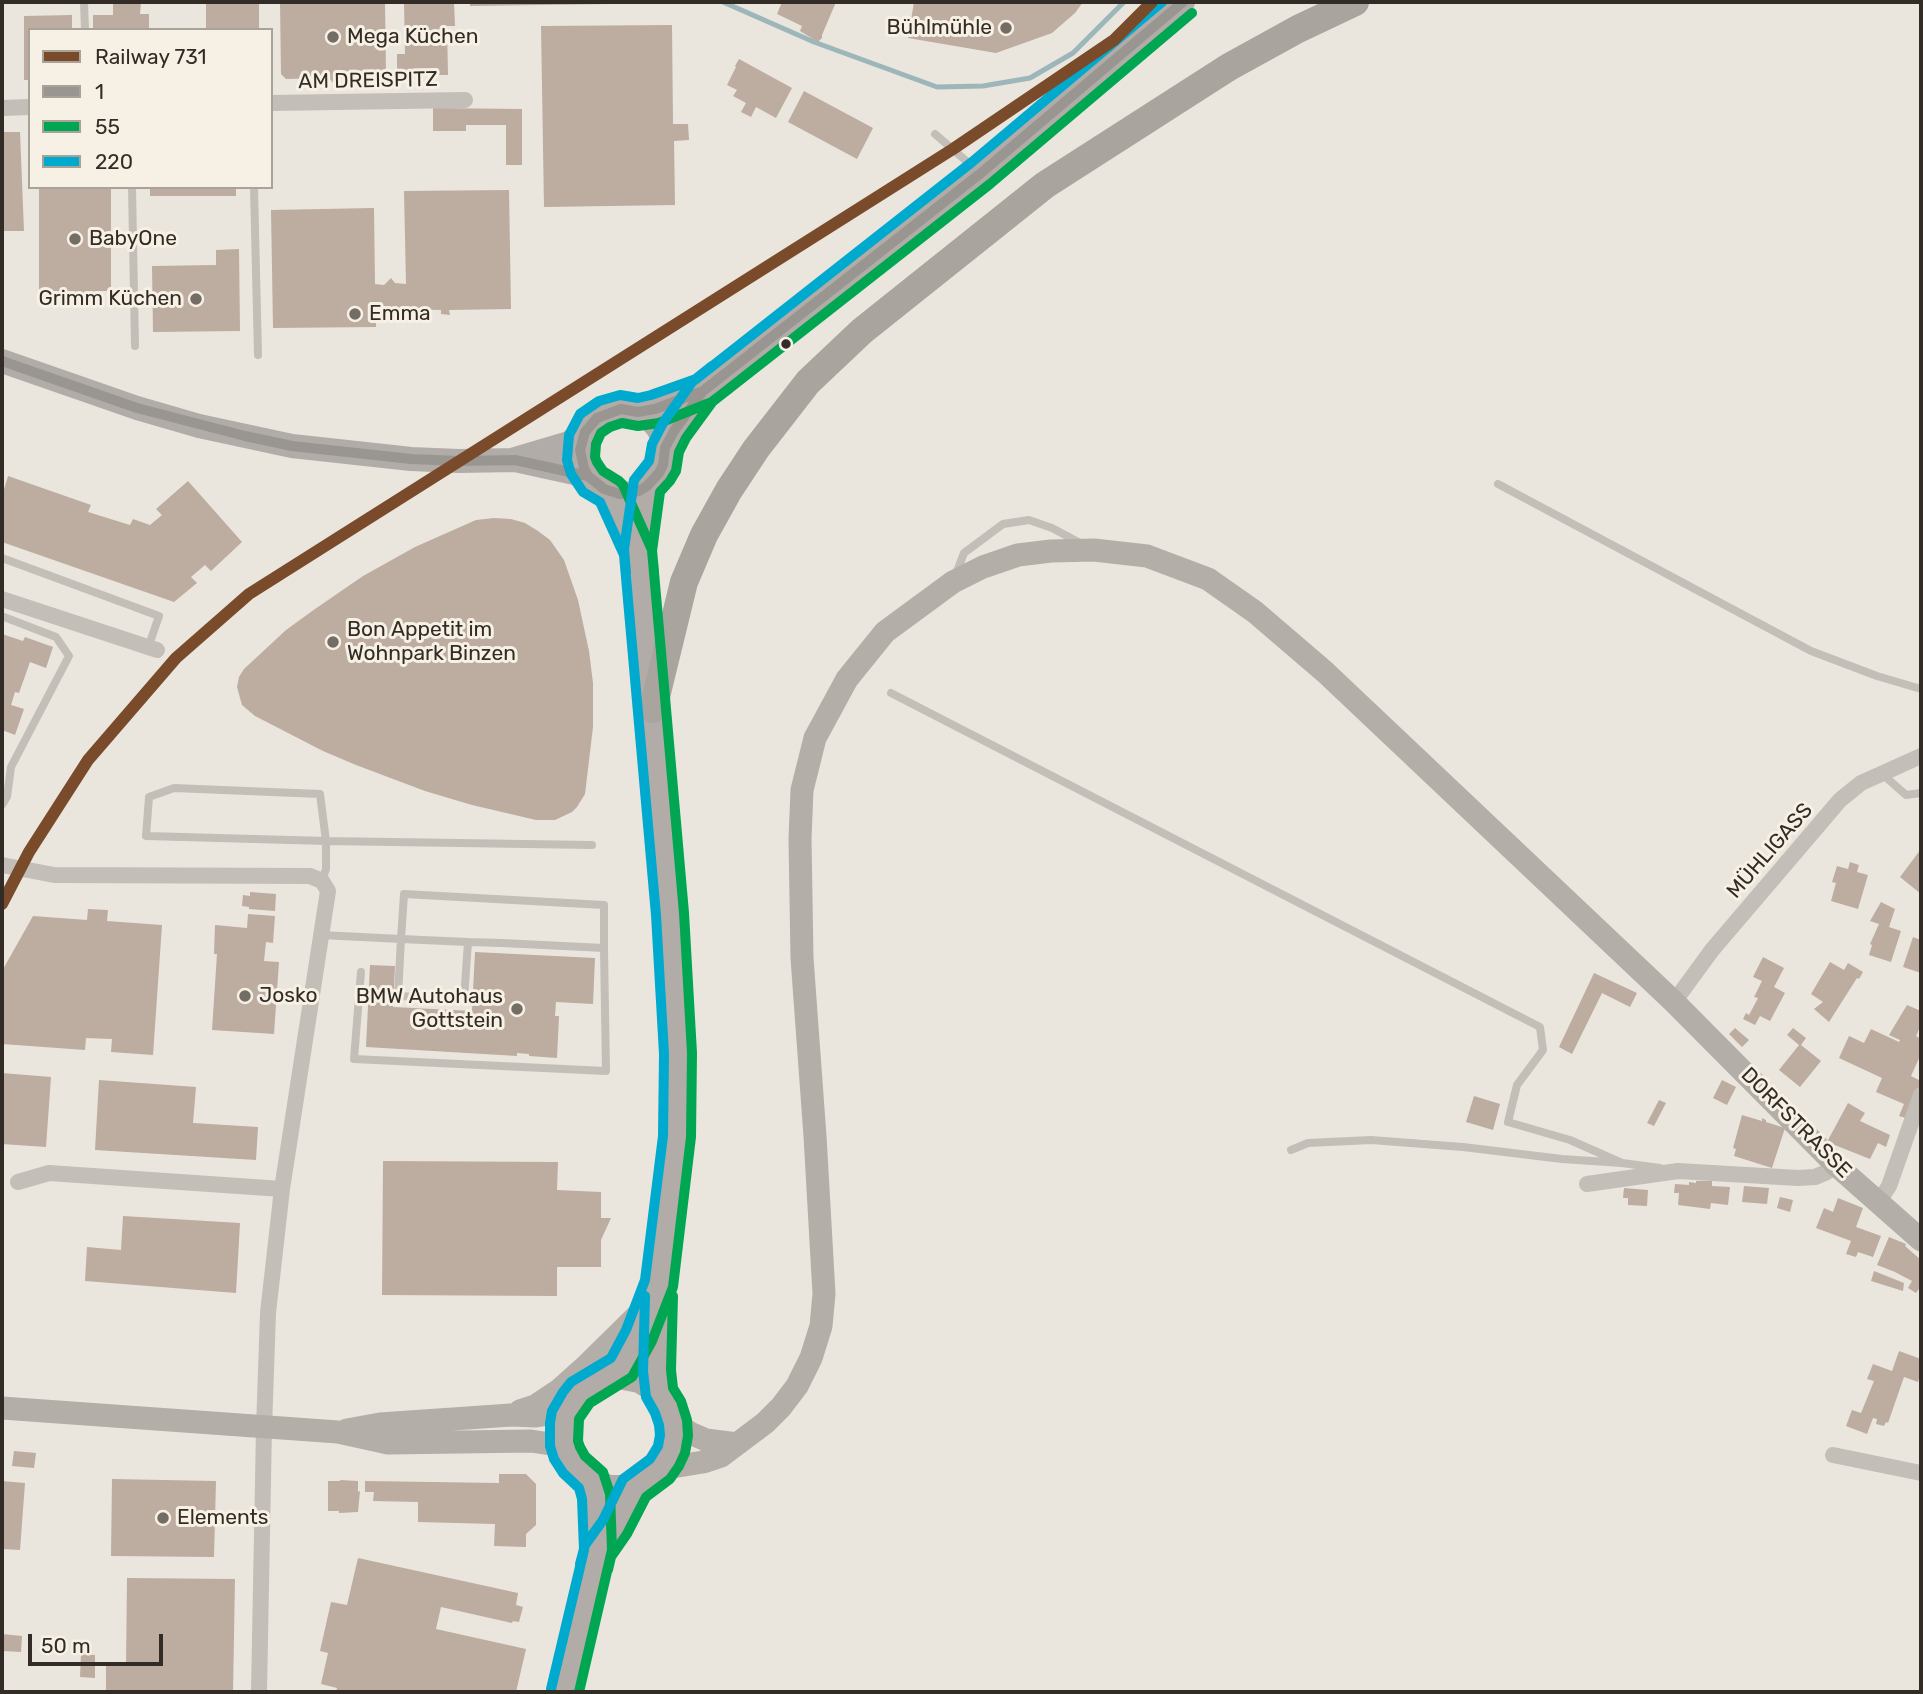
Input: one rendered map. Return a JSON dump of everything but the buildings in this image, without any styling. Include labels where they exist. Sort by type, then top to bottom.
[{"type":"highway","points":[[653,709],[684,582],[705,535],[729,489],[808,382],[862,331],[1045,185],[1229,67],[1298,29],[1355,2]]},
{"type":"main road","points":[[638,412],[657,426],[661,433],[665,448],[663,465],[647,486],[630,493],[611,492],[598,486],[589,476],[581,459],[582,440],[590,424],[604,414],[621,410],[638,412],[655,409],[703,391],[981,173],[1183,2]]},
{"type":"main road","points":[[2,361],[137,408],[199,426],[292,446],[411,459],[515,460],[589,476]]},
{"type":"main road","points":[[665,448],[703,391]]},
{"type":"main road","points":[[515,460],[569,443],[585,432]]},
{"type":"main road","points":[[647,486],[638,551],[671,928],[678,1054],[677,1137],[655,1293],[659,1394]]},
{"type":"main road","points":[[611,492],[638,551]]},
{"type":"main road","points":[[603,1380],[618,1377],[648,1386],[659,1394],[668,1406],[673,1422],[674,1436],[667,1460],[644,1482],[635,1486],[611,1487],[591,1480],[574,1465],[568,1453],[564,1443],[564,1424],[573,1400],[591,1385],[621,1368],[639,1336],[655,1293]]},
{"type":"main road","points":[[565,1692],[598,1551],[596,1497],[591,1480]]},
{"type":"main road","points":[[598,1551],[615,1527],[635,1486]]},
{"type":"street","name":"AM DREISPITZ","points":[[273,103],[466,100]]},
{"type":"street","points":[[2,108],[28,107]]},
{"type":"street","name":"DORFSTRASSE","points":[[660,1469],[703,1462],[721,1456],[765,1423],[797,1385],[811,1358],[821,1326],[824,1294],[800,891],[802,790],[815,738],[847,679],[885,632],[953,582],[983,567],[1018,555],[1094,550],[1147,556],[1208,579],[1255,612],[1335,682],[1674,1002],[1836,1165],[1921,1240]]},
{"type":"street","points":[[2,599],[153,649]]},
{"type":"street","name":"MÜHLIGASS","points":[[1674,1002],[1712,950],[1840,800],[1861,783],[1921,756]]},
{"type":"street","points":[[2,865],[54,875],[310,876],[322,881],[328,891],[282,1189],[268,1313],[259,1692]]},
{"type":"street","points":[[1878,1203],[1889,1186],[1921,1095]]},
{"type":"street","points":[[1587,1184],[1678,1171],[1815,1177],[1836,1165]]},
{"type":"street","points":[[18,1182],[49,1173],[282,1189]]},
{"type":"street","points":[[511,1415],[536,1406],[559,1390],[587,1365],[655,1293]]},
{"type":"street","points":[[338,1432],[380,1424],[511,1415],[536,1416],[556,1413],[573,1400]]},
{"type":"street","points":[[2,1409],[338,1432],[388,1443],[531,1441],[558,1445],[568,1453]]},
{"type":"street","points":[[673,1422],[706,1440],[737,1444]]},
{"type":"street","points":[[1833,1455],[1921,1473]]},
{"type":"lane","points":[[84,2],[85,28]]},
{"type":"lane","points":[[935,135],[981,173]]},
{"type":"lane","points":[[132,189],[135,346]]},
{"type":"lane","points":[[254,189],[258,355]]},
{"type":"lane","points":[[1498,484],[1811,651],[1921,689]]},
{"type":"lane","points":[[953,582],[964,553],[1003,524],[1029,520],[1052,528],[1094,550]]},
{"type":"lane","points":[[2,558],[159,616],[153,649]]},
{"type":"lane","points":[[2,618],[56,636],[69,656],[11,766],[7,797],[2,805]]},
{"type":"lane","points":[[891,693],[1541,1027],[1543,1050],[1517,1085],[1508,1122],[1570,1140],[1622,1163]]},
{"type":"lane","points":[[1881,773],[1906,795],[1921,793]]},
{"type":"lane","points":[[322,881],[326,869],[326,841],[320,794],[174,788],[149,797],[146,836],[326,841],[592,845]]},
{"type":"lane","points":[[361,972],[354,1059],[606,1070],[604,905],[404,894],[398,996],[464,999],[468,942]]},
{"type":"lane","points":[[321,935],[604,948]]},
{"type":"lane","points":[[1291,1150],[1308,1143],[1371,1140],[1622,1163],[1678,1171]]},
{"type":"waterway","points":[[723,2],[814,42],[937,87],[983,86],[1030,78],[1073,53],[1124,2]]},
{"type":"rail line","name":"731","points":[[2,904],[29,852],[88,760],[176,658],[249,594],[953,149],[1114,40],[1152,2]]},
{"type":"transit line","name":"220","points":[[551,1689],[584,1550],[582,1499],[579,1488],[563,1473],[550,1446],[552,1411],[571,1382],[611,1358],[626,1330],[645,1280],[663,1136],[664,1054],[656,915],[624,555],[600,502],[583,492],[571,474],[567,460],[569,435],[580,414],[599,401],[620,395],[638,398],[696,379],[972,162],[1162,2]]},
{"type":"transit line","name":"1","points":[[981,173],[1183,2]]},
{"type":"transit line","name":"55","points":[[579,1692],[612,1550],[610,1494],[603,1472],[585,1456],[580,1447],[579,1419],[590,1403],[632,1377],[652,1341],[673,1287],[691,1137],[692,1053],[684,913],[652,550],[623,485],[603,471],[597,462],[596,444],[601,433],[610,427],[622,423],[638,426],[659,423],[712,402],[990,184],[1192,13]]},
{"type":"transit line","name":"1","points":[[703,391],[981,173]]},
{"type":"transit line","name":"1","points":[[703,391],[981,173]]},
{"type":"transit line","name":"1","points":[[2,361],[137,408],[292,446],[411,459],[515,460],[588,476],[604,489],[626,493]]},
{"type":"transit line","name":"220","points":[[626,573],[624,549],[634,480],[649,461],[652,444],[663,423],[692,382],[712,366]]},
{"type":"transit line","name":"55","points":[[654,571],[652,551],[660,492],[676,471],[679,452],[686,438],[713,401],[730,388]]},
{"type":"transit line","name":"1","points":[[703,391],[674,431],[665,448],[663,465],[647,486],[639,491],[620,494],[604,489],[588,476],[580,450],[585,432],[597,418],[621,409],[638,412],[655,409],[703,391]]},
{"type":"transit line","name":"220","points":[[580,1564],[585,1545],[603,1520],[623,1479],[650,1459],[658,1446],[659,1425],[646,1397],[643,1371],[645,1296]]},
{"type":"transit line","name":"55","points":[[608,1570],[611,1557],[627,1534],[646,1497],[670,1479],[685,1453],[687,1420],[681,1401],[673,1388],[671,1370],[673,1296]]},
{"type":"place","name":"Bühlmühle","points":[[1006,28]]},
{"type":"place","name":"Mega Küchen","points":[[333,37]]},
{"type":"place","name":"BabyOne","points":[[75,239]]},
{"type":"place","name":"Grimm Küchen","points":[[196,299]]},
{"type":"place","name":"Emma","points":[[355,314]]},
{"type":"place","name":"Bon Appetit im Wohnpark Binzen","points":[[333,642]]},
{"type":"place","name":"Josko","points":[[245,996]]},
{"type":"place","name":"BMW Autohaus Gottstein","points":[[517,1009]]},
{"type":"place","name":"Elements","points":[[163,1518]]}]
